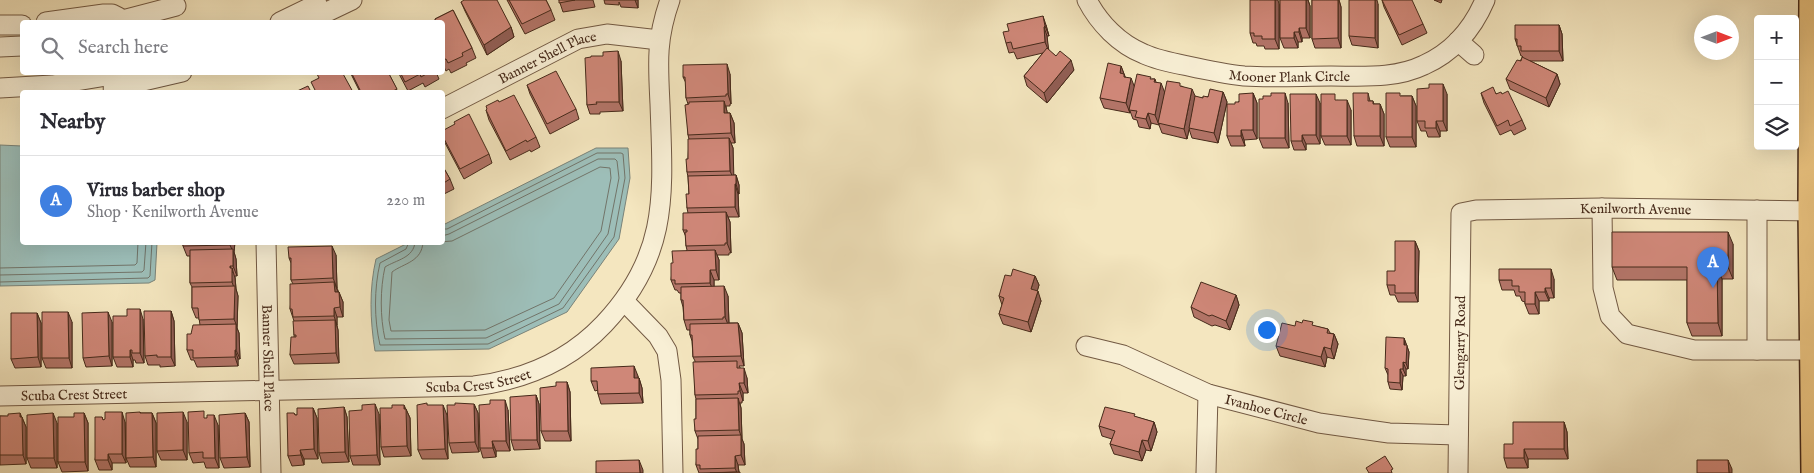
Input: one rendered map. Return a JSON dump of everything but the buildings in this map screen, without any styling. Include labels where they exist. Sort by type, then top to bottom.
[{"type":"main road","points":[[1812,0],[1814,472]]},
{"type":"street","points":[[284,20],[325,0]]},
{"type":"street","points":[[310,20],[352,0]]},
{"type":"street","name":"Mooner Plank Circle","points":[[1087,0],[1094,25],[1143,54],[1225,74],[1249,76],[1393,75],[1408,72],[1439,57],[1458,41],[1477,18],[1485,0]]},
{"type":"street","name":"Scuba Crest Street","points":[[0,396],[268,392],[474,386],[506,381],[539,370],[571,352],[599,330],[625,302],[642,274],[659,219],[662,178],[658,68],[659,40],[669,2]]},
{"type":"street","points":[[126,20],[176,6]]},
{"type":"street","points":[[60,20],[112,14],[118,17],[119,20]]},
{"type":"street","points":[[0,26],[20,25]]},
{"type":"street","name":"Banner Shell Place","points":[[445,107],[578,39],[607,34],[659,40]]},
{"type":"street","points":[[1458,41],[1474,55]]},
{"type":"street","points":[[0,47],[20,46]]},
{"type":"street","points":[[0,88],[52,85],[112,75]]},
{"type":"street","points":[[99,90],[169,75]]},
{"type":"street","points":[[0,100],[20,99]]},
{"type":"street","points":[[1602,208],[1603,288],[1610,316],[1627,334],[1694,350],[1813,350]]},
{"type":"street","name":"Kenilworth Avenue","points":[[1461,213],[1476,210],[1602,208],[1813,211]]},
{"type":"street","points":[[1757,210],[1757,350]]},
{"type":"street","name":"Glengarry Road","points":[[1458,473],[1461,213]]},
{"type":"street","name":"Banner Shell Place","points":[[266,245],[271,473]]},
{"type":"street","points":[[625,302],[658,336],[667,351],[671,380],[673,473]]},
{"type":"street","name":"Ivanhoe Circle","points":[[1086,346],[1123,355],[1208,394],[1319,423],[1389,433],[1458,435]]},
{"type":"street","points":[[1206,473],[1208,394]]},
{"type":"water","points":[[0,145],[20,146],[20,245],[157,245],[155,280],[149,283],[0,286]]},
{"type":"water","points":[[596,148],[628,148],[630,178],[619,239],[567,312],[489,349],[375,351],[371,305],[376,259],[404,245],[445,245],[445,224]]},
{"type":"place","name":"Virus barber shop","points":[[1713,288]]}]
